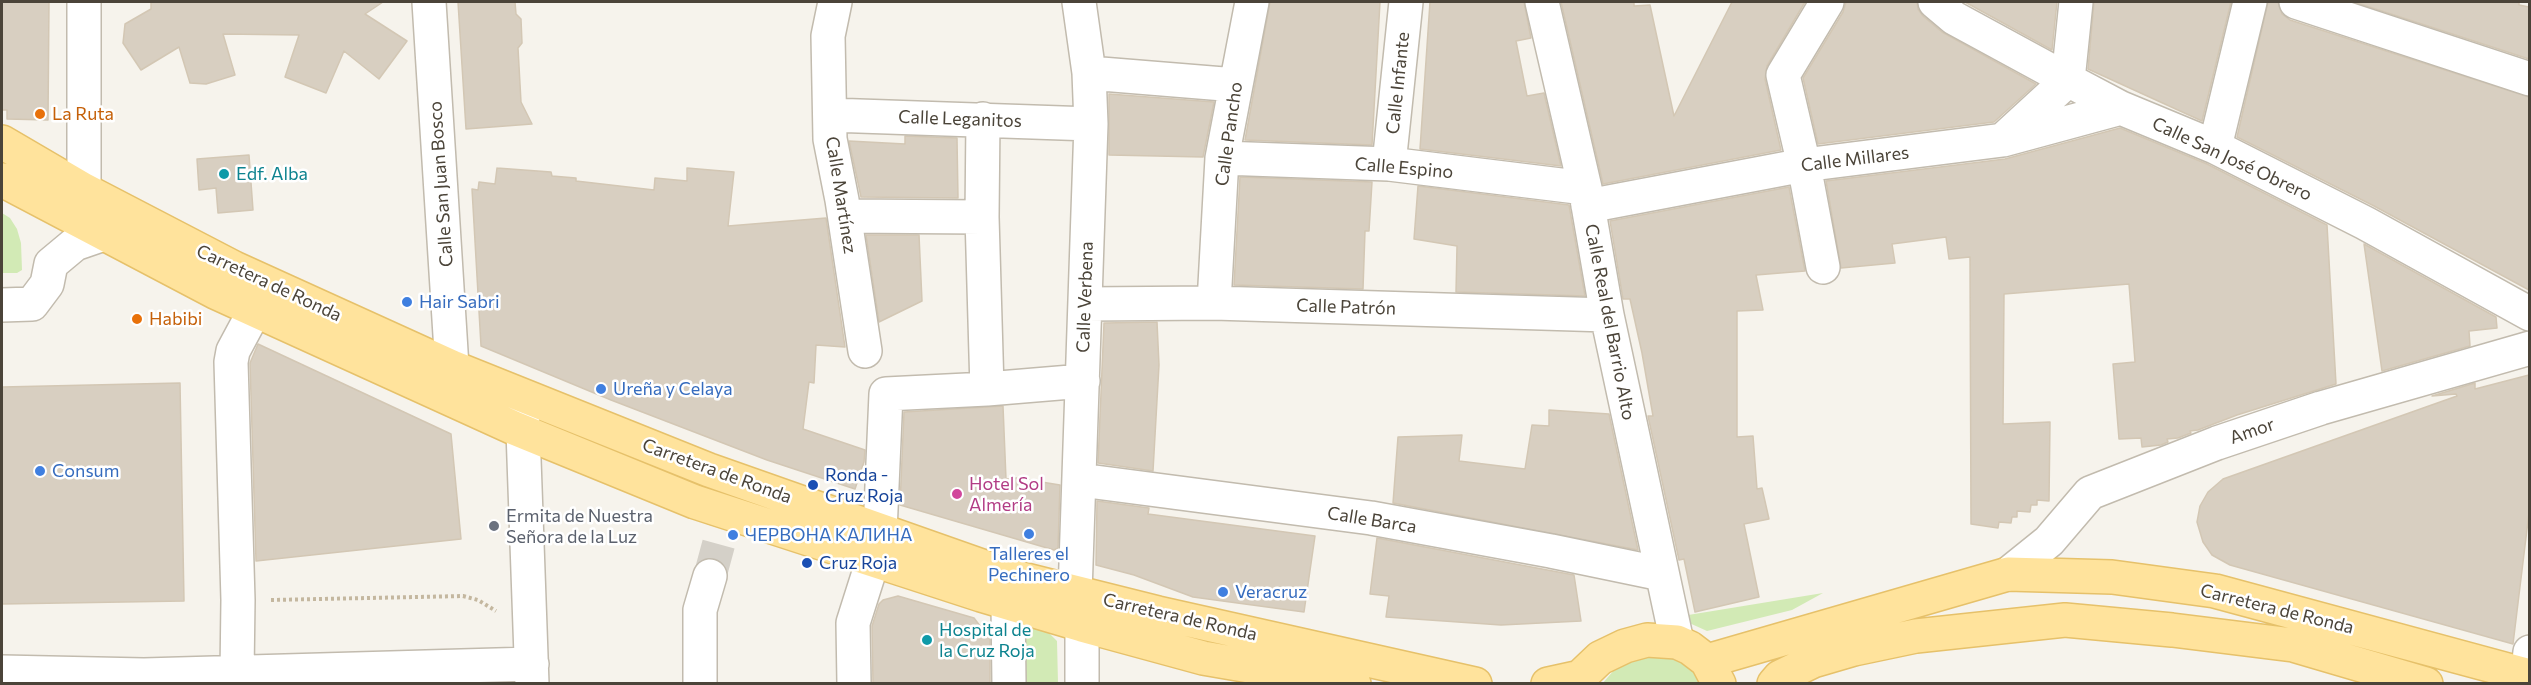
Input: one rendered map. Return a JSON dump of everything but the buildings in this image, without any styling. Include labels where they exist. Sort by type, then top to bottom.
[{"type":"main road","name":"Carretera de Ronda","points":[[2,142],[84,190],[234,268],[452,367],[709,470],[1008,603],[1203,658],[1354,684]]},
{"type":"main road","name":"Carretera de Ronda","points":[[2,180],[255,310],[522,431],[695,502],[1158,613],[1475,684]]},
{"type":"main road","name":"Carretera de Ronda","points":[[1713,672],[2008,574],[2112,577],[2215,591],[2529,668]]},
{"type":"main road","name":"Carretera de Ronda","points":[[1774,684],[1780,677],[1813,662],[1854,649],[1916,636],[2065,620],[2293,645],[2426,684]]},
{"type":"main road","points":[[1548,684],[1579,680],[1600,658],[1625,646],[1647,640],[1677,642],[1690,648],[1713,672]]},
{"type":"street","points":[[84,2],[84,190]]},
{"type":"street","name":"Calle San Juan Bosco","points":[[429,2],[452,367]]},
{"type":"street","name":"Calle Martínez","points":[[835,2],[828,36],[830,139],[845,216],[866,351]]},
{"type":"street","name":"Calle Verbena","points":[[1075,593],[1090,124],[1089,73],[1079,2]]},
{"type":"street","name":"Calle Pancho","points":[[1214,303],[1222,158],[1252,2]]},
{"type":"street","name":"Calle Infante","points":[[1389,164],[1406,2]]},
{"type":"street","name":"Calle Real del Barrio Alto","points":[[1542,2],[1587,197],[1607,315],[1677,642]]},
{"type":"street","points":[[1823,267],[1804,165],[1783,75],[1827,2]]},
{"type":"street","name":"Calle San José Obrero","points":[[1935,2],[1954,18],[2121,108],[2215,147],[2365,223],[2529,314]]},
{"type":"street","points":[[2003,140],[2068,80],[2076,2]]},
{"type":"street","points":[[2215,147],[2250,2]]},
{"type":"street","points":[[2296,2],[2529,79]]},
{"type":"street","points":[[1089,73],[1236,85]]},
{"type":"street","name":"Calle Millares","points":[[1587,197],[1804,165],[2003,140],[2121,108]]},
{"type":"street","name":"Calle Leganitos","points":[[830,115],[1090,124]]},
{"type":"street","points":[[983,119],[982,217],[987,389]]},
{"type":"street","name":"Calle Espino","points":[[1222,158],[1389,164],[1587,197]]},
{"type":"street","points":[[845,216],[982,217]]},
{"type":"street","points":[[2,304],[32,304],[47,284],[51,264],[75,244],[104,234]]},
{"type":"street","name":"Calle Patrón","points":[[1085,304],[1214,303],[1607,315]]},
{"type":"street","points":[[237,673],[238,600],[231,363],[233,351],[255,310]]},
{"type":"street","name":"Amor","points":[[2008,574],[2049,541],[2090,493],[2217,443],[2321,408],[2529,348]]},
{"type":"street","points":[[854,684],[853,623],[877,546],[886,394],[1083,381]]},
{"type":"street","points":[[2,672],[144,675],[426,665],[532,674],[522,396]]},
{"type":"street","name":"Calle Barca","points":[[1080,480],[1371,518],[1662,574]]},
{"type":"street","points":[[700,684],[700,610],[710,576]]},
{"type":"street","points":[[1008,603],[1009,684]]},
{"type":"street","points":[[1082,625],[1082,684]]},
{"type":"path","points":[[266,600],[464,596],[478,600],[492,609]]},
{"type":"green space","points":[[2,213],[10,218],[17,229],[21,243],[22,270],[17,273],[2,273]]},
{"type":"green space","points":[[1823,593],[1792,610],[1707,631],[1676,617]]},
{"type":"green space","points":[[1035,627],[1048,632],[1057,641],[1058,683],[1022,683],[1022,628]]},
{"type":"green space","points":[[1667,648],[1727,684],[1602,684],[1621,662]]},
{"type":"tunnel","points":[[710,576],[727,513]]},
{"type":"place","name":"La Ruta","points":[[40,114]]},
{"type":"place","name":"Edf. Alba","points":[[224,174]]},
{"type":"place","name":"Hair Sabri","points":[[407,302]]},
{"type":"place","name":"Habibi","points":[[137,319]]},
{"type":"place","name":"Ureña y Celaya","points":[[601,389]]},
{"type":"place","name":"Consum","points":[[40,471]]},
{"type":"place","name":"Ronda - Cruz Roja","points":[[813,485]]},
{"type":"place","name":"Hotel Sol Almería","points":[[957,494]]},
{"type":"place","name":"Ermita de Nuestra Señora de la Luz","points":[[494,526]]},
{"type":"place","name":"Talleres el Pechinero","points":[[1029,534]]},
{"type":"place","name":"ЧЕРВOHA KAЛИHA","points":[[733,535]]},
{"type":"place","name":"Cruz Roja","points":[[807,563]]},
{"type":"place","name":"Veracruz","points":[[1223,592]]},
{"type":"place","name":"Hospital de la Cruz Roja","points":[[927,640]]}]
